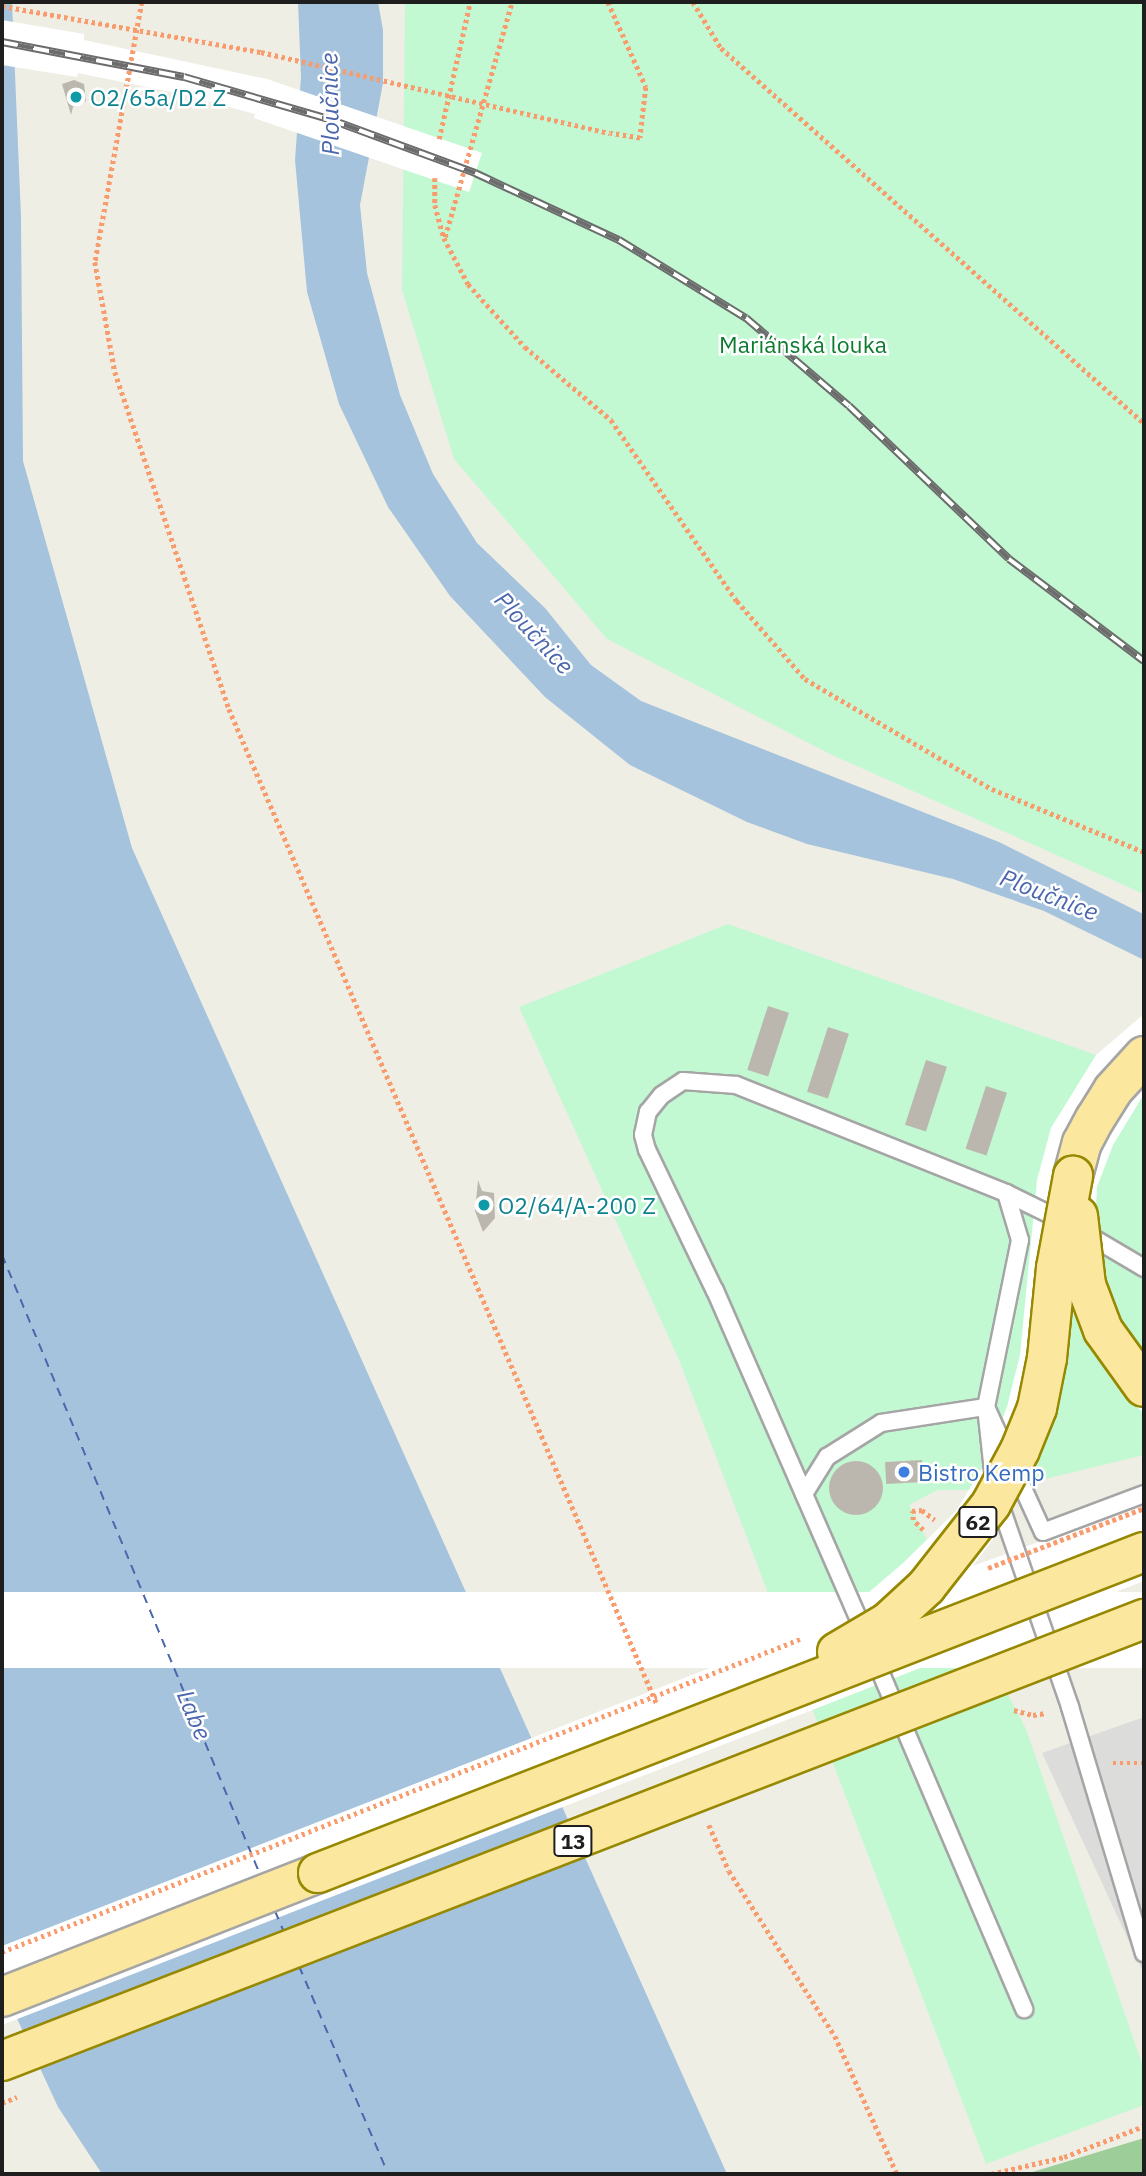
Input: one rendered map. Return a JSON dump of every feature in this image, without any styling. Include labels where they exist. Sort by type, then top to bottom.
[{"type":"main road","name":"62","points":[[675,1725],[888,1622],[940,1542],[991,1504],[1037,1408],[1073,1176],[1082,1143],[1113,1090],[1144,1056]]},
{"type":"main road","points":[[1073,1176],[1086,1284],[1103,1330],[1144,1387]]},
{"type":"main road","points":[[2,1997],[675,1725],[1144,1552]]},
{"type":"main road","name":"13","points":[[2,2061],[1144,1619]]},
{"type":"lane","points":[[1024,2009],[715,1291],[647,1150],[643,1135],[648,1112],[662,1095],[683,1082],[736,1085],[1006,1192],[1118,1249],[1144,1268]]},
{"type":"lane","points":[[1006,1192],[1020,1240],[986,1407],[995,1490],[1070,1707],[1144,1953]]},
{"type":"lane","points":[[804,1494],[827,1457],[881,1423],[986,1407]]},
{"type":"lane","points":[[986,1407],[1043,1532],[1144,1494]]},
{"type":"path","points":[[142,2],[95,262],[115,372],[229,709],[675,1725]]},
{"type":"path","points":[[439,139],[470,2]]},
{"type":"path","points":[[444,238],[512,2]]},
{"type":"path","points":[[2,6],[261,52],[640,138],[646,87],[608,2]]},
{"type":"path","points":[[693,2],[721,48],[1144,423]]},
{"type":"path","points":[[435,178],[435,205],[444,238],[468,284],[525,347],[611,420],[737,601],[805,679],[992,789],[1144,852]]},
{"type":"path","points":[[940,1542],[913,1520],[915,1509],[940,1542],[966,1577],[1144,1508]]},
{"type":"path","points":[[2,1952],[811,1635]]},
{"type":"path","points":[[1009,1708],[1033,1716],[1070,1707]]},
{"type":"path","points":[[707,1820],[729,1871],[835,2036],[897,2174]]},
{"type":"path","points":[[992,2174],[1063,2157],[1144,2126]]},
{"type":"shaded area","points":[[1144,1717],[1144,1974],[1042,1753]]},
{"type":"green space","name":"Mariánská louka","points":[[405,2],[1144,2],[1144,894],[832,755],[607,639],[454,459],[402,290]]},
{"type":"green space","points":[[728,924],[1116,1062],[1144,1090],[1144,1455],[999,1490],[937,1490],[909,1505],[1026,1729],[1144,2069],[1144,2105],[986,2164],[679,1360],[519,1007]]},
{"type":"green space","points":[[1144,2138],[1144,2174],[1026,2174]]},
{"type":"water","name":"Labe","points":[[2,2],[12,2],[21,217],[23,461],[132,848],[727,2174],[102,2174],[58,2107],[2,1986]]},
{"type":"water","name":"Ploučnice","points":[[298,2],[378,2],[383,30],[383,83],[360,205],[367,273],[400,395],[433,474],[477,543],[545,608],[591,665],[641,701],[999,842],[1143,914],[1144,960],[1044,911],[953,879],[807,844],[747,822],[630,765],[545,697],[450,596],[388,507],[339,404],[307,292],[295,160],[301,77]]},
{"type":"pier","points":[[2,20],[84,34],[84,40],[267,79],[482,153],[469,192],[254,118],[255,114],[181,94],[78,73],[77,77],[2,65]]},
{"type":"pier","points":[[1144,1014],[1144,1094],[1113,1145],[1097,1187],[1094,1244],[1108,1300],[1144,1363],[1144,1414],[1111,1379],[1072,1312],[1052,1417],[1031,1475],[1005,1523],[973,1566],[1144,1503],[1144,1581],[2,2025],[2,1946],[809,1629],[868,1593],[902,1564],[956,1511],[984,1465],[1007,1407],[1020,1355],[1037,1180],[1051,1128],[1096,1055]]},
{"type":"pier","points":[[2,1592],[1144,1592],[1144,1668],[2,1668]]},
{"type":"building","name":"O2/65a/D2 Z","points":[[74,80],[84,84],[86,101],[73,107],[71,115],[62,84]]},
{"type":"building","points":[[768,1006],[789,1013],[768,1077],[747,1070]]},
{"type":"building","points":[[828,1027],[849,1034],[828,1098],[807,1092]]},
{"type":"building","points":[[926,1060],[947,1067],[926,1131],[905,1125]]},
{"type":"building","points":[[986,1086],[1007,1093],[987,1156],[966,1149]]},
{"type":"building","name":"O2/64/A-200 Z","points":[[478,1180],[482,1191],[494,1193],[495,1218],[483,1232],[475,1211]]},
{"type":"building","name":"Bistro Kemp","points":[[922,1460],[923,1482],[886,1484],[885,1462]]},
{"type":"building","points":[[856,1461],[875,1469],[883,1488],[875,1507],[856,1515],[837,1507],[829,1488],[837,1469]]},
{"type":"ferry route","points":[[2,1255],[261,1877]]},
{"type":"ferry route","points":[[275,1911],[284,1932]]},
{"type":"ferry route","points":[[299,1966],[388,2174]]},
{"type":"railway","points":[[2,42],[184,77],[329,119],[475,173],[619,240],[746,318],[849,406],[1009,559],[1144,661]]},
{"type":"place","name":"O2/65a/D2 Z","points":[[76,97]]},
{"type":"place","name":"O2/64/A-200 Z","points":[[484,1205]]},
{"type":"place","name":"Bistro Kemp","points":[[904,1472]]}]
